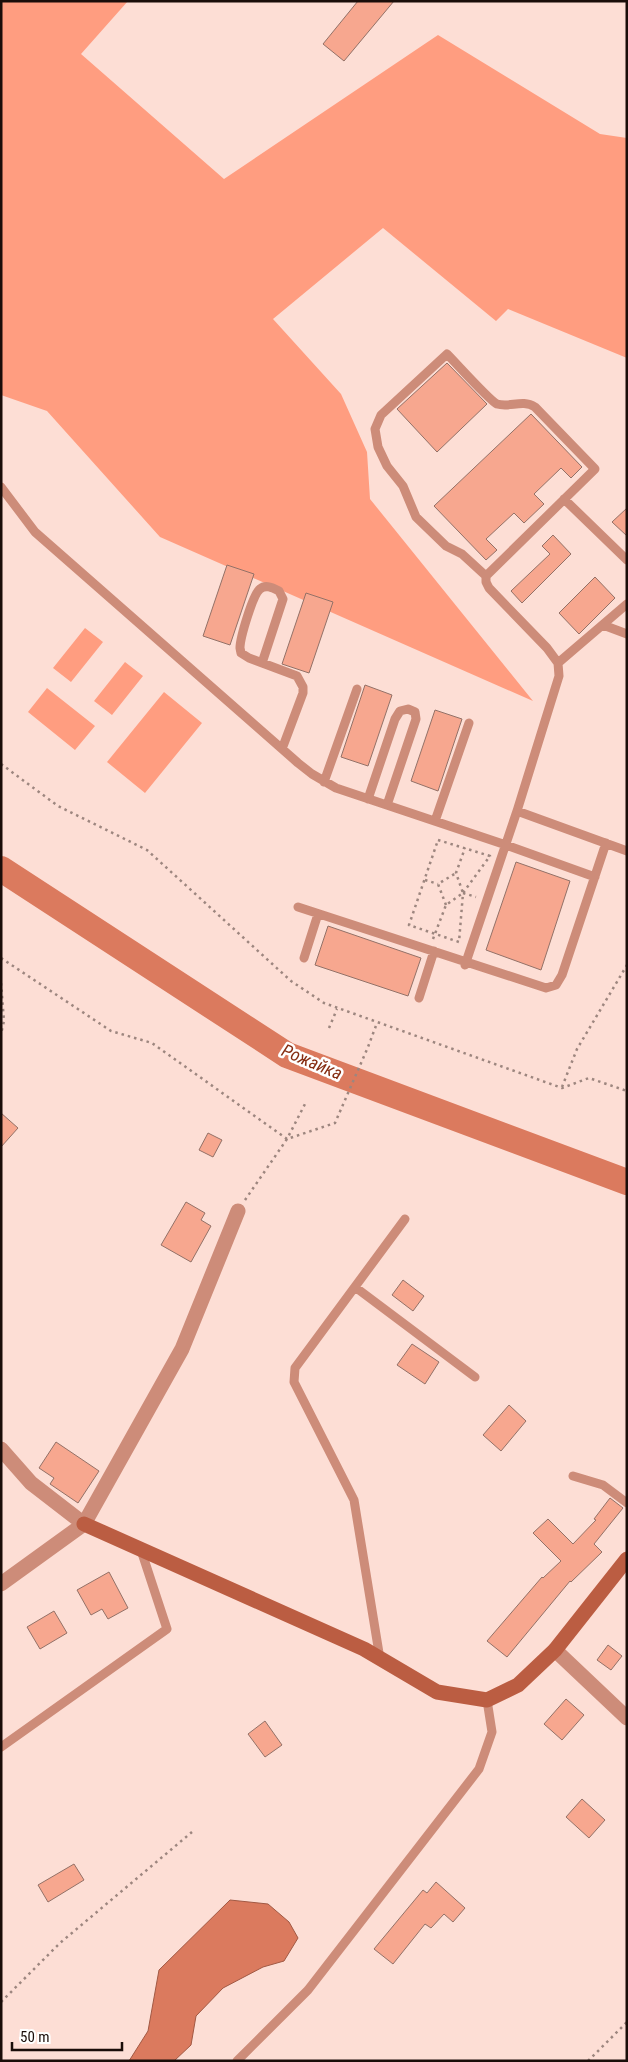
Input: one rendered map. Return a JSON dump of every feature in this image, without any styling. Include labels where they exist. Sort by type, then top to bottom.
[{"type":"street","points":[[1,1584],[84,1524],[182,1349],[238,1211]]},
{"type":"street","points":[[1,1449],[31,1483],[84,1524],[364,1649],[437,1692],[487,1700],[518,1685],[555,1650],[627,1559]]},
{"type":"street","points":[[555,1650],[627,1718]]},
{"type":"lane","points":[[466,964],[517,811],[559,676],[558,663],[548,648],[489,588],[486,576],[595,469],[535,407],[525,403],[506,405],[494,402],[447,354],[381,415],[375,429],[378,447],[387,466],[403,486],[416,517],[446,546],[462,554],[486,576]]},
{"type":"lane","points":[[1,487],[35,532],[282,748],[324,782],[595,877]]},
{"type":"lane","points":[[564,498],[627,560]]},
{"type":"lane","points":[[262,663],[282,599],[279,591],[268,587],[260,589],[255,596],[240,643],[241,653],[245,656],[262,663],[297,676],[303,687],[303,693],[282,748]]},
{"type":"lane","points":[[558,663],[627,604]]},
{"type":"lane","points":[[603,625],[627,634]]},
{"type":"lane","points":[[324,782],[357,689]]},
{"type":"lane","points":[[368,799],[396,719],[400,711],[408,709],[415,712],[416,719],[387,805]]},
{"type":"lane","points":[[434,821],[469,723]]},
{"type":"lane","points":[[517,811],[627,851]]},
{"type":"lane","points":[[298,907],[432,950],[466,964],[546,988],[556,985],[562,975],[606,844]]},
{"type":"lane","points":[[304,958],[318,914]]},
{"type":"lane","points":[[419,998],[432,950]]},
{"type":"lane","points":[[380,1659],[354,1500],[294,1382],[294,1368],[405,1219]]},
{"type":"lane","points":[[355,1287],[475,1378]]},
{"type":"lane","points":[[573,1476],[603,1484],[627,1503]]},
{"type":"lane","points":[[1,1747],[167,1629],[140,1550]]},
{"type":"lane","points":[[237,2061],[308,1990],[479,1769],[492,1732],[487,1700]]},
{"type":"path","points":[[425,880],[438,884],[456,873],[470,833]]},
{"type":"path","points":[[432,950],[435,934],[446,905],[463,893],[490,856],[438,840],[409,925],[435,934],[459,942],[463,893],[456,873]]},
{"type":"path","points":[[438,884],[446,905]]},
{"type":"path","points":[[1,958],[111,1031],[152,1043],[287,1138]]},
{"type":"path","points":[[562,1088],[577,1049],[627,965]]},
{"type":"path","points":[[1,983],[4,1021],[1,1034]]},
{"type":"path","points":[[329,1028],[337,1010]]},
{"type":"path","points":[[287,1138],[335,1123],[377,1022]]},
{"type":"path","points":[[238,1211],[287,1138],[305,1104]]},
{"type":"path","points":[[1,2002],[60,1943],[192,1832]]},
{"type":"path","points":[[588,2061],[627,2022]]},
{"type":"shaded area","points":[[1,1],[128,1],[81,54],[224,179],[438,35],[600,134],[627,138],[627,358],[508,309],[496,321],[383,228],[273,319],[341,394],[367,452],[370,499],[533,701],[160,537],[47,411],[1,395]]},
{"type":"shaded area","points":[[85,628],[103,642],[71,682],[53,668]]},
{"type":"shaded area","points":[[125,662],[143,676],[112,715],[94,701]]},
{"type":"shaded area","points":[[47,688],[95,726],[75,750],[28,712]]},
{"type":"shaded area","points":[[164,692],[202,723],[145,793],[107,762]]},
{"type":"shaded area","points":[[230,1900],[268,1904],[289,1922],[298,1938],[284,1961],[263,1967],[223,1988],[196,2016],[191,2045],[174,2061],[129,2061],[148,2031],[159,1970]]},
{"type":"building","points":[[358,1],[394,1],[344,61],[323,44]]},
{"type":"building","points":[[447,363],[487,404],[437,452],[397,409]]},
{"type":"building","points":[[531,414],[582,467],[571,478],[561,468],[534,494],[544,504],[524,523],[514,513],[486,539],[497,550],[486,560],[434,506]]},
{"type":"building","points":[[627,508],[627,536],[612,522]]},
{"type":"building","points":[[553,535],[571,554],[522,603],[511,591],[550,554],[542,546]]},
{"type":"building","points":[[227,565],[254,574],[230,645],[203,636]]},
{"type":"building","points":[[595,577],[615,598],[579,634],[559,613]]},
{"type":"building","points":[[306,593],[333,602],[309,673],[282,664]]},
{"type":"building","points":[[365,685],[392,695],[368,766],[341,757]]},
{"type":"building","points":[[435,710],[462,719],[438,791],[411,781]]},
{"type":"building","points":[[516,862],[570,881],[541,970],[486,950]]},
{"type":"building","points":[[328,926],[421,958],[408,996],[315,965]]},
{"type":"building","points":[[1,1113],[18,1128],[1,1147]]},
{"type":"building","points":[[208,1133],[222,1140],[213,1157],[199,1150]]},
{"type":"building","points":[[186,1202],[205,1213],[201,1220],[211,1226],[191,1262],[161,1245]]},
{"type":"building","points":[[403,1280],[424,1296],[413,1311],[392,1295]]},
{"type":"building","points":[[412,1344],[439,1362],[425,1384],[397,1365]]},
{"type":"building","points":[[509,1405],[526,1421],[501,1451],[483,1435]]},
{"type":"building","points":[[56,1442],[99,1471],[78,1503],[50,1484],[54,1478],[39,1468]]},
{"type":"building","points":[[610,1498],[623,1508],[594,1544],[602,1552],[570,1581],[507,1657],[487,1641],[542,1577],[561,1561],[533,1533],[548,1519],[573,1544],[596,1520],[594,1519]]},
{"type":"building","points":[[109,1572],[128,1608],[108,1619],[102,1609],[91,1615],[77,1590]]},
{"type":"building","points":[[54,1611],[67,1633],[40,1649],[27,1627]]},
{"type":"building","points":[[608,1645],[622,1656],[611,1670],[597,1660]]},
{"type":"building","points":[[566,1699],[584,1715],[562,1740],[544,1724]]},
{"type":"building","points":[[265,1721],[282,1745],[265,1757],[248,1734]]},
{"type":"building","points":[[582,1799],[605,1820],[589,1838],[566,1817]]},
{"type":"building","points":[[74,1864],[84,1880],[48,1902],[38,1885]]},
{"type":"building","points":[[436,1882],[465,1908],[453,1922],[444,1914],[431,1928],[425,1924],[393,1964],[374,1949],[423,1890],[427,1893]]},
{"type":"waterway","name":"Рожайка","points":[[1,869],[287,1055],[627,1182]]}]
